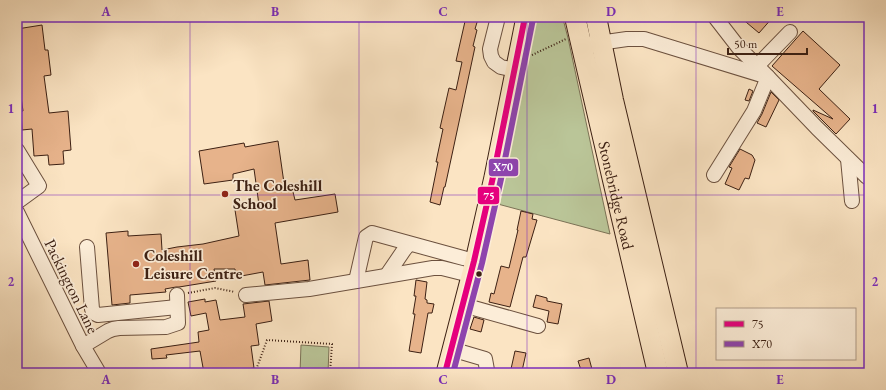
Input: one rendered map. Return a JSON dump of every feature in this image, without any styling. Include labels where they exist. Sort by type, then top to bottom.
[{"type":"highway","name":"Stonebridge Road","points":[[596,17],[613,100],[678,373]]},
{"type":"highway","name":"Stonebridge Road","points":[[575,18],[658,373]]},
{"type":"main road","points":[[445,373],[463,305],[493,177],[526,18]]},
{"type":"street","points":[[498,17],[490,49],[491,56],[494,62],[501,67],[515,70]]},
{"type":"street","points":[[715,17],[739,48],[867,177]]},
{"type":"street","points":[[757,66],[790,32]]},
{"type":"street","points":[[582,46],[627,39],[644,39],[768,77]]},
{"type":"street","points":[[714,175],[754,112],[768,77]]},
{"type":"street","points":[[17,150],[39,186],[17,202]]},
{"type":"street","points":[[848,158],[852,201]]},
{"type":"street","name":"Packington Lane","points":[[17,212],[83,346],[99,373]]},
{"type":"street","points":[[356,281],[366,237],[372,233],[409,244],[472,268]]},
{"type":"street","points":[[387,275],[409,244]]},
{"type":"street","points":[[83,346],[113,329],[166,327],[178,323],[177,301],[135,312],[102,316],[94,313],[92,309],[87,247]]},
{"type":"street","points":[[246,295],[311,285],[356,281],[433,268],[472,268]]},
{"type":"street","points":[[463,305],[538,326]]},
{"type":"street","points":[[135,312],[135,328]]},
{"type":"street","points":[[451,348],[485,359],[487,373]]},
{"type":"path","points":[[177,301],[215,288],[246,295]]},
{"type":"path","points":[[252,373],[256,370],[267,340],[332,344],[330,373]]},
{"type":"path","points":[[136,373],[172,371],[176,373]]},
{"type":"green space","points":[[538,17],[561,17],[563,19],[610,234],[494,203],[533,25]]},
{"type":"green space","points":[[301,345],[329,347],[328,373],[300,373]]},
{"type":"building","points":[[466,17],[478,19],[473,46],[475,47],[440,205],[430,202],[443,129],[440,128],[449,88],[456,90],[462,62],[456,61]]},
{"type":"building","points":[[740,17],[773,17],[759,33]]},
{"type":"building","points":[[42,25],[45,50],[48,50],[51,75],[44,76],[49,113],[68,111],[71,150],[63,151],[64,164],[49,165],[48,155],[34,156],[32,129],[22,130],[21,111],[23,111],[17,67],[17,29]]},
{"type":"building","points":[[803,31],[840,65],[819,89],[850,119],[836,134],[813,110],[833,119],[772,66]]},
{"type":"building","points":[[749,89],[753,91],[749,101],[745,100]]},
{"type":"building","points":[[771,92],[779,100],[766,127],[757,123]]},
{"type":"building","points":[[278,141],[285,190],[292,188],[295,200],[335,194],[338,212],[275,223],[281,264],[308,260],[310,280],[265,285],[263,272],[236,277],[235,269],[214,269],[216,281],[165,289],[166,292],[130,295],[130,303],[112,305],[106,233],[128,231],[128,236],[161,234],[162,250],[203,244],[239,236],[235,210],[259,205],[254,169],[233,174],[233,180],[204,184],[199,151],[244,143],[245,147]]},
{"type":"building","points":[[740,149],[752,155],[755,160],[749,179],[745,178],[739,190],[725,184],[732,168],[729,167]]},
{"type":"building","points":[[521,211],[533,214],[532,219],[537,220],[526,257],[523,257],[510,307],[489,302],[491,293],[494,294],[501,266],[509,268]]},
{"type":"building","points":[[416,280],[427,282],[425,299],[427,300],[427,303],[434,304],[432,313],[428,313],[421,353],[409,351],[415,314],[413,314],[416,296],[414,296]]},
{"type":"building","points":[[536,295],[547,298],[547,301],[562,304],[558,324],[547,322],[549,311],[533,307]]},
{"type":"building","points":[[205,299],[205,302],[216,300],[220,320],[245,317],[243,304],[269,301],[272,321],[256,324],[259,345],[251,346],[254,368],[204,373],[200,351],[166,355],[167,358],[152,359],[151,349],[199,342],[198,332],[209,330],[206,313],[191,316],[188,302]]},
{"type":"building","points":[[474,317],[484,320],[481,332],[470,329]]},
{"type":"building","points":[[515,351],[526,353],[522,371],[511,369]]},
{"type":"building","points":[[589,358],[593,373],[582,373],[578,361]]},
{"type":"transit line","name":"75","points":[[445,373],[474,261],[493,177],[525,17]]},
{"type":"transit line","name":"X70","points":[[453,373],[482,263],[501,179],[533,19]]},
{"type":"place","name":"The Coleshill School","points":[[225,194]]},
{"type":"place","name":"Coleshill Leisure Centre","points":[[136,264]]}]
